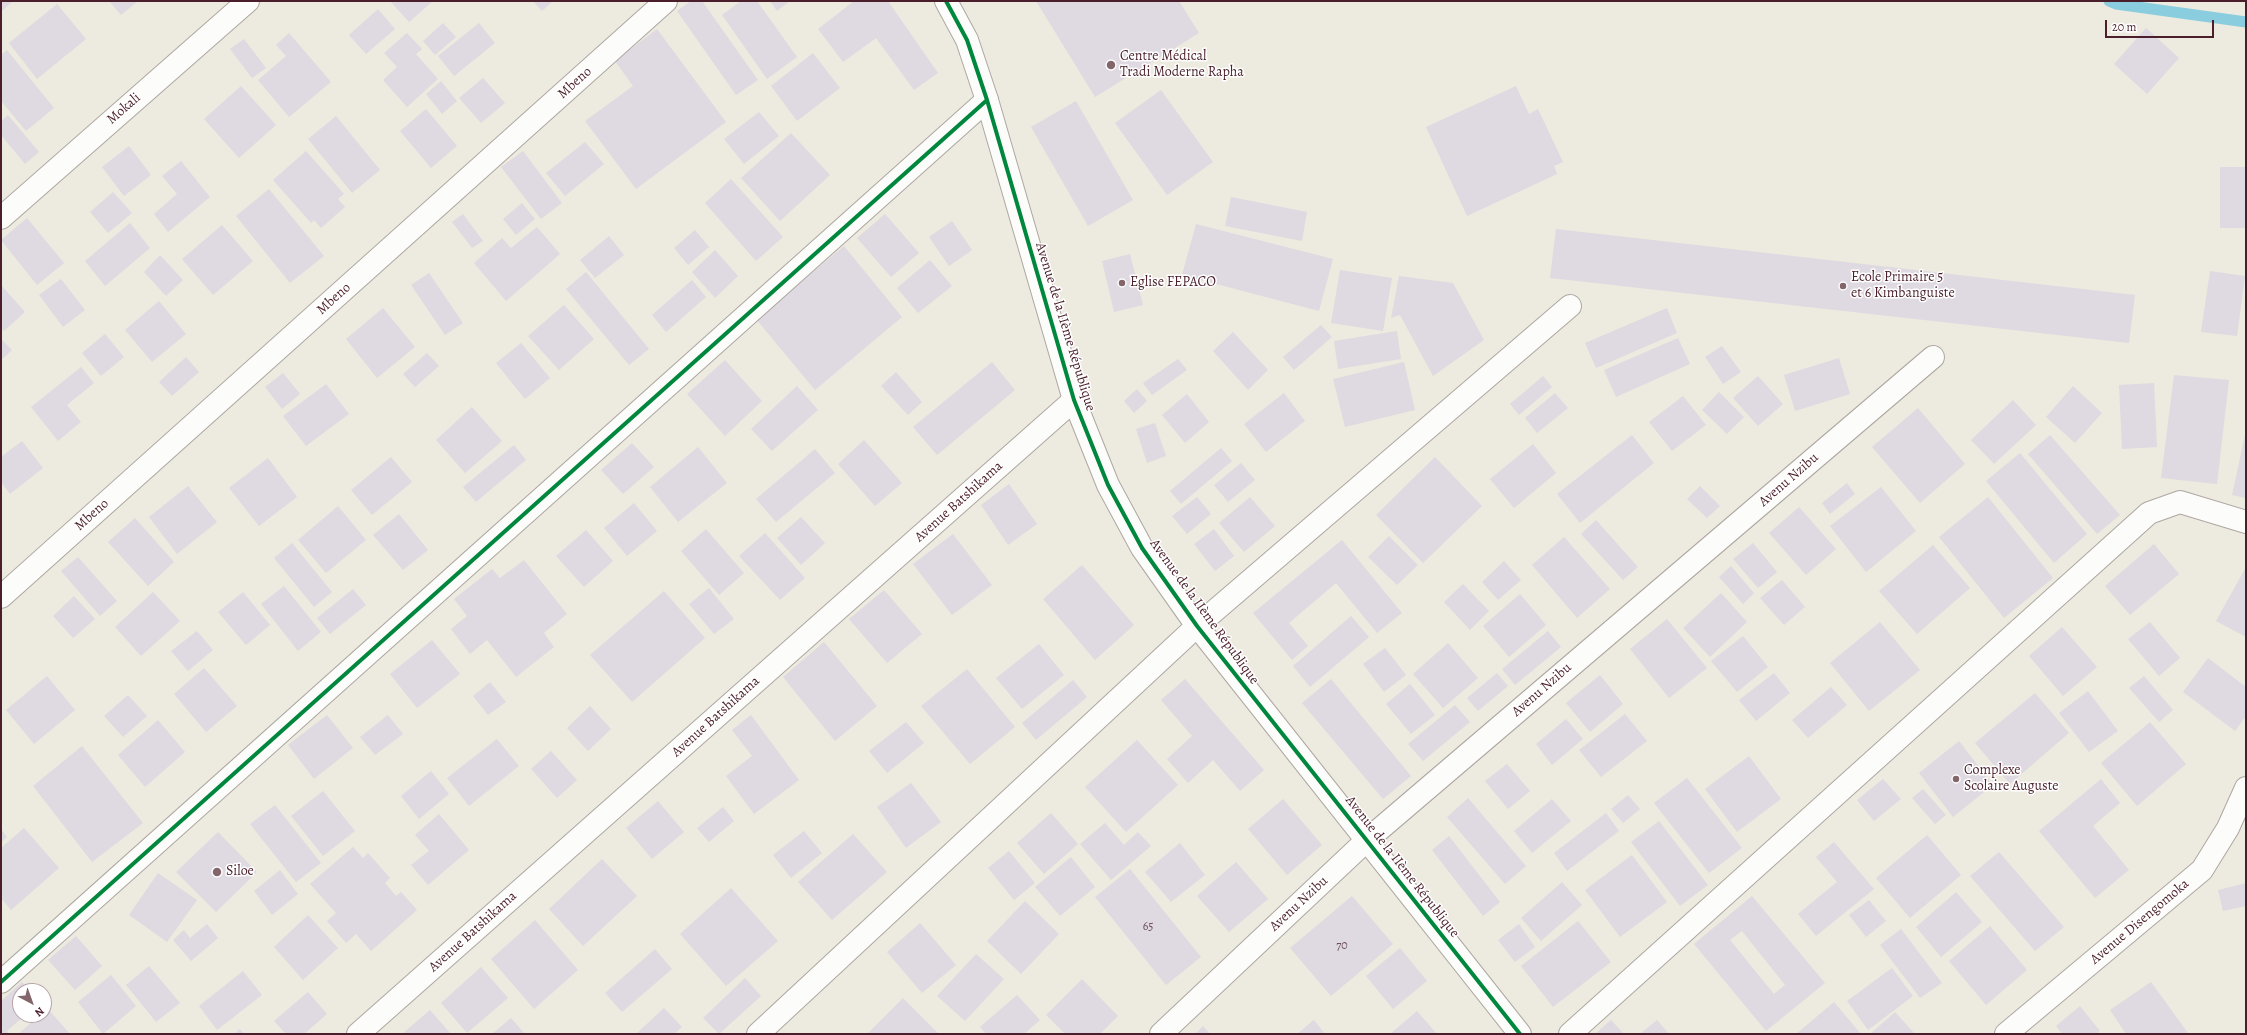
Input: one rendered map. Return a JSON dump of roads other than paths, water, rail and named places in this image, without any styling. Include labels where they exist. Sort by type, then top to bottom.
[{"type":"street","name":"Mokali","points":[[1,218],[248,1]]},
{"type":"street","name":"Mbeno","points":[[1,598],[666,1]]},
{"type":"street","name":"Avenue de la IIème République","points":[[946,1],[967,40],[987,100],[1074,400],[1108,485],[1142,548],[1197,626],[1520,1034]]},
{"type":"street","points":[[1,982],[987,100]]},
{"type":"street","points":[[758,1034],[1197,626],[1570,306]]},
{"type":"street","name":"Avenu Nzibu","points":[[1161,1034],[1367,840],[1933,357]]},
{"type":"street","name":"Avenue Batshikama","points":[[358,1034],[1074,400]]},
{"type":"street","points":[[1570,1034],[2149,513],[2180,502],[2246,522]]},
{"type":"street","name":"Avenue Disengomoka","points":[[2006,1034],[2202,870],[2228,828],[2246,788]]},
{"type":"waterway","points":[[2109,1],[2116,4],[2246,22]]},
{"type":"place","name":"Centre Médical Tradi Moderne Rapha","points":[[1111,65]]},
{"type":"place","name":"Eglise FEPACO","points":[[1122,283]]},
{"type":"place","name":"Ecole Primaire 5 et 6 Kimbanguiste","points":[[1843,286]]},
{"type":"place","name":"Complexe Scolaire Auguste","points":[[1956,779]]},
{"type":"place","name":"Siloe","points":[[217,872]]}]
